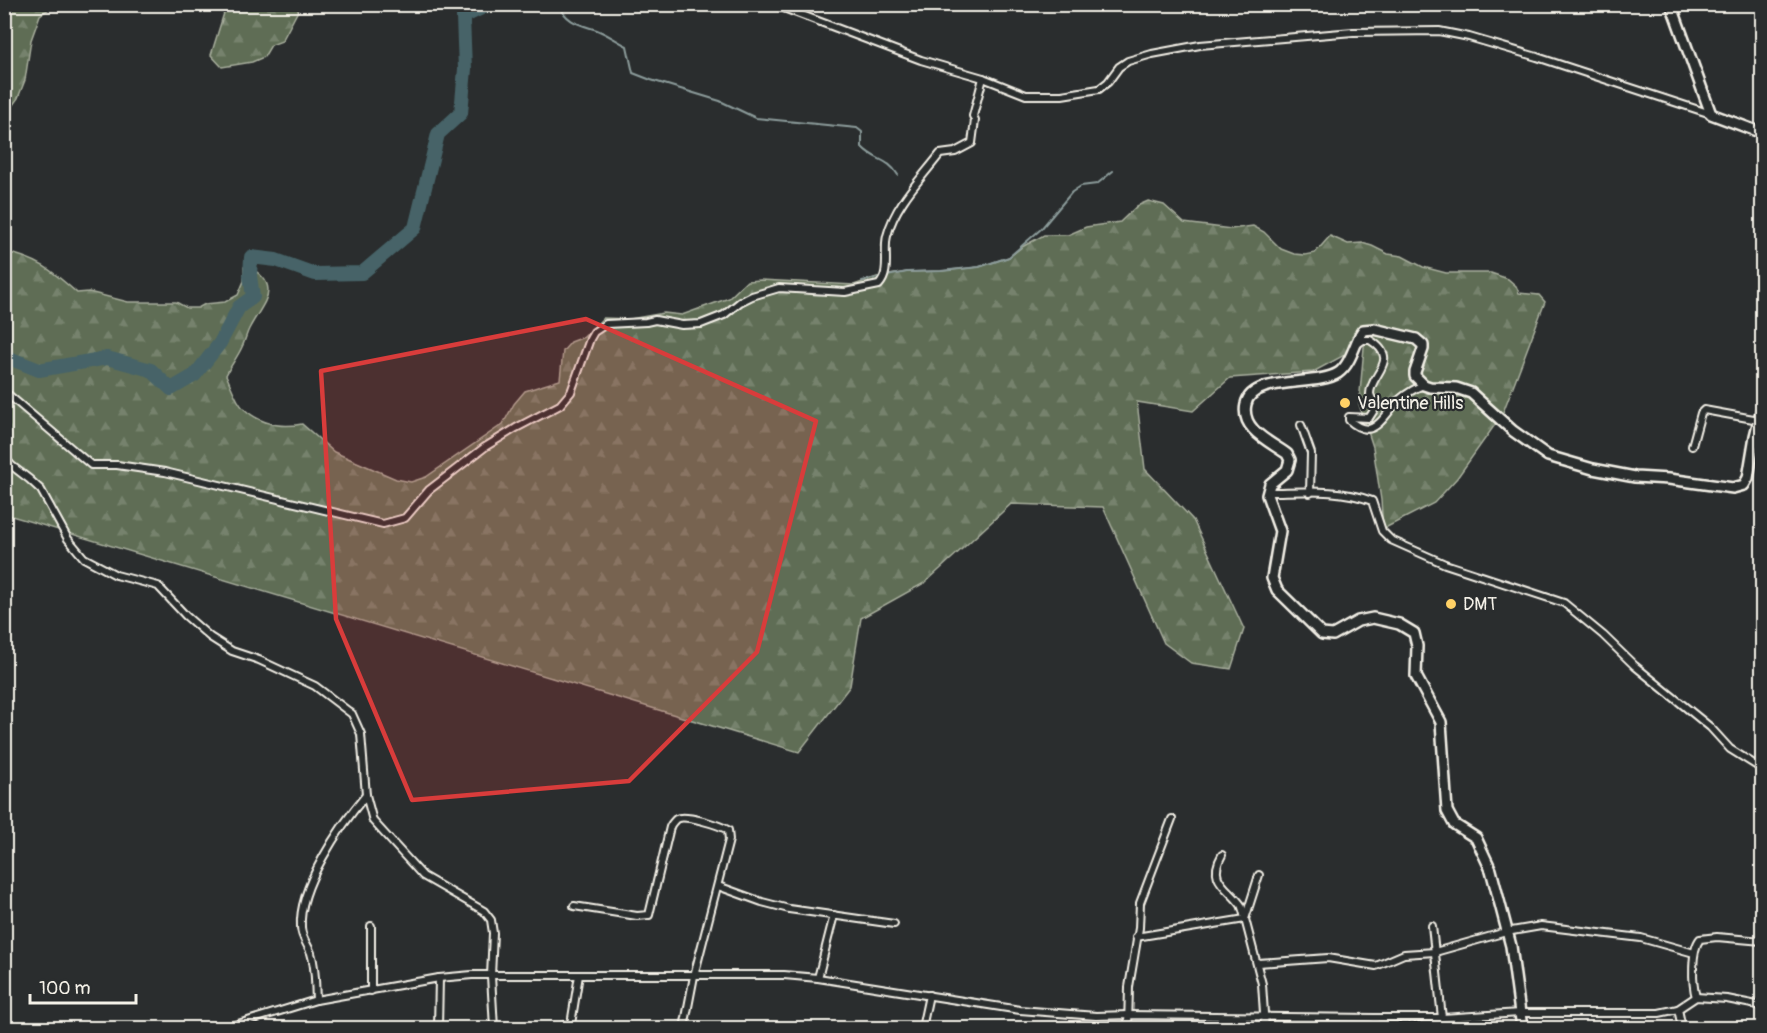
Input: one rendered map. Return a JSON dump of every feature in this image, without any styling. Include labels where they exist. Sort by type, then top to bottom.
[{"type":"street","points":[[773,4],[921,60],[983,78],[1026,95],[1062,95],[1099,89],[1108,82],[1119,67],[1128,61],[1200,45],[1353,32],[1439,31],[1469,37],[1549,61],[1762,133]]},
{"type":"street","points":[[1671,4],[1711,114]]},
{"type":"street","points":[[4,391],[91,465],[117,465],[165,472],[383,524],[405,518],[429,490],[485,447],[560,405],[570,392],[590,339],[603,325],[655,320],[682,325],[701,324],[724,315],[752,296],[779,288],[845,292],[879,285],[886,270],[887,235],[898,208],[940,154],[955,152],[972,143],[975,120],[973,116],[983,78]]},
{"type":"street","points":[[1522,1029],[1512,953],[1496,885],[1480,845],[1471,834],[1454,825],[1447,811],[1441,722],[1416,676],[1417,646],[1414,633],[1410,628],[1373,618],[1358,621],[1333,635],[1322,634],[1274,584],[1272,578],[1280,531],[1268,501],[1267,492],[1273,480],[1287,470],[1290,460],[1287,454],[1252,429],[1245,408],[1249,397],[1264,387],[1338,373],[1346,364],[1360,333],[1368,329],[1416,339],[1423,345],[1423,349],[1415,372],[1424,385],[1456,388],[1471,393],[1513,431],[1548,456],[1593,469],[1635,477],[1669,479],[1733,488],[1741,486],[1748,477],[1762,408]]},
{"type":"street","points":[[1355,345],[1363,340],[1370,340],[1376,344],[1384,358],[1384,364],[1371,390],[1370,396],[1376,407],[1373,413],[1369,418],[1349,417],[1354,424],[1365,428],[1376,426],[1400,399],[1424,385]]},
{"type":"street","points":[[1692,446],[1701,412],[1704,410],[1758,420]]},
{"type":"street","points":[[1301,425],[1311,453],[1310,493]]},
{"type":"street","points":[[4,458],[41,490],[69,539],[84,558],[116,575],[158,586],[186,616],[218,641],[239,654],[259,660],[315,686],[352,714],[361,734],[366,795],[374,821],[423,876],[487,914],[491,920],[494,1029]]},
{"type":"street","points":[[1267,492],[1347,493],[1372,501],[1382,531],[1391,540],[1445,564],[1564,603],[1603,635],[1635,666],[1710,727],[1730,749],[1762,769]]},
{"type":"street","points":[[316,1000],[311,954],[301,931],[302,911],[314,877],[334,837],[366,795]]},
{"type":"street","points":[[574,906],[637,916],[649,915],[670,827],[675,820],[680,818],[713,823],[728,830],[729,840],[694,976],[684,1029]]},
{"type":"street","points":[[1128,1029],[1129,987],[1140,903],[1172,819]]},
{"type":"street","points":[[1222,855],[1217,864],[1217,874],[1223,887],[1241,906],[1258,963],[1265,1029]]},
{"type":"street","points":[[1245,919],[1259,875]]},
{"type":"street","points":[[718,886],[789,909],[894,924]]},
{"type":"street","points":[[818,978],[834,915]]},
{"type":"street","points":[[1136,937],[1245,919]]},
{"type":"street","points":[[371,926],[371,991]]},
{"type":"street","points":[[1432,926],[1442,1018]]},
{"type":"street","points":[[1258,963],[1328,958],[1370,966],[1382,964],[1404,954],[1435,952],[1506,932],[1541,926],[1658,941],[1694,953]]},
{"type":"street","points":[[1696,997],[1694,953],[1696,944],[1702,938],[1762,941]]},
{"type":"street","points":[[225,1029],[242,1026],[316,1000],[439,978],[472,975],[762,974],[818,978],[993,1007],[1096,1016],[1442,1018],[1520,1013],[1659,1012],[1678,1009],[1696,997],[1727,999],[1762,1006]]},
{"type":"street","points":[[562,1026],[572,1024],[579,975]]},
{"type":"street","points":[[438,1029],[439,978]]},
{"type":"street","points":[[922,1029],[929,995]]},
{"type":"street","points":[[1678,1009],[1682,1029]]},
{"type":"street","points":[[1374,1018],[1376,1029]]},
{"type":"highlighted area","points":[[586,319],[816,421],[757,652],[629,781],[412,800],[336,619],[321,371]]},
{"type":"green space","points":[[5,4],[55,5],[40,15],[31,40],[25,80],[18,98],[5,116]]},
{"type":"green space","points":[[220,5],[301,5],[282,41],[271,45],[264,57],[252,62],[222,67],[211,55],[224,13]]},
{"type":"green space","points":[[1148,201],[1164,205],[1184,223],[1231,229],[1253,226],[1264,232],[1281,249],[1294,254],[1315,253],[1330,236],[1348,244],[1362,243],[1372,246],[1388,254],[1402,256],[1423,267],[1446,273],[1491,273],[1508,279],[1516,286],[1519,293],[1539,295],[1545,302],[1502,415],[1457,478],[1434,503],[1383,529],[1373,447],[1359,404],[1366,325],[1350,352],[1313,372],[1230,378],[1193,411],[1137,402],[1145,469],[1193,520],[1244,629],[1231,669],[1191,663],[1164,643],[1103,507],[1011,504],[926,582],[861,618],[850,686],[799,752],[5,514],[5,252],[44,266],[77,293],[89,292],[128,302],[176,302],[187,308],[225,302],[238,295],[244,281],[246,265],[265,280],[268,287],[264,302],[226,375],[241,406],[257,418],[272,424],[302,424],[334,452],[396,479],[411,482],[426,477],[503,424],[514,404],[525,391],[560,380],[563,351],[571,342],[584,337],[603,318],[630,319],[664,313],[682,315],[729,298],[747,281],[854,285],[877,277],[907,272],[979,267],[1009,257],[1044,235],[1068,235],[1086,227],[1120,222],[1137,206]]},
{"type":"waterway","points":[[4,356],[39,370],[107,358],[151,370],[171,389],[195,375],[220,343],[239,307],[253,297],[250,276],[251,257],[276,260],[315,274],[362,273],[415,228],[438,134],[461,113],[465,69],[463,17],[490,4]]},
{"type":"waterway","points":[[558,4],[565,15],[574,22],[601,32],[627,46],[633,73],[720,101],[756,118],[857,128],[862,132],[862,147],[890,165],[898,175]]},
{"type":"waterway","points":[[862,281],[907,272],[979,267],[1009,257],[1041,229],[1072,192],[1081,186],[1097,184],[1113,171]]},
{"type":"place","name":"Valentine Hills","points":[[1345,403]]},
{"type":"place","name":"DMT","points":[[1451,604]]}]
